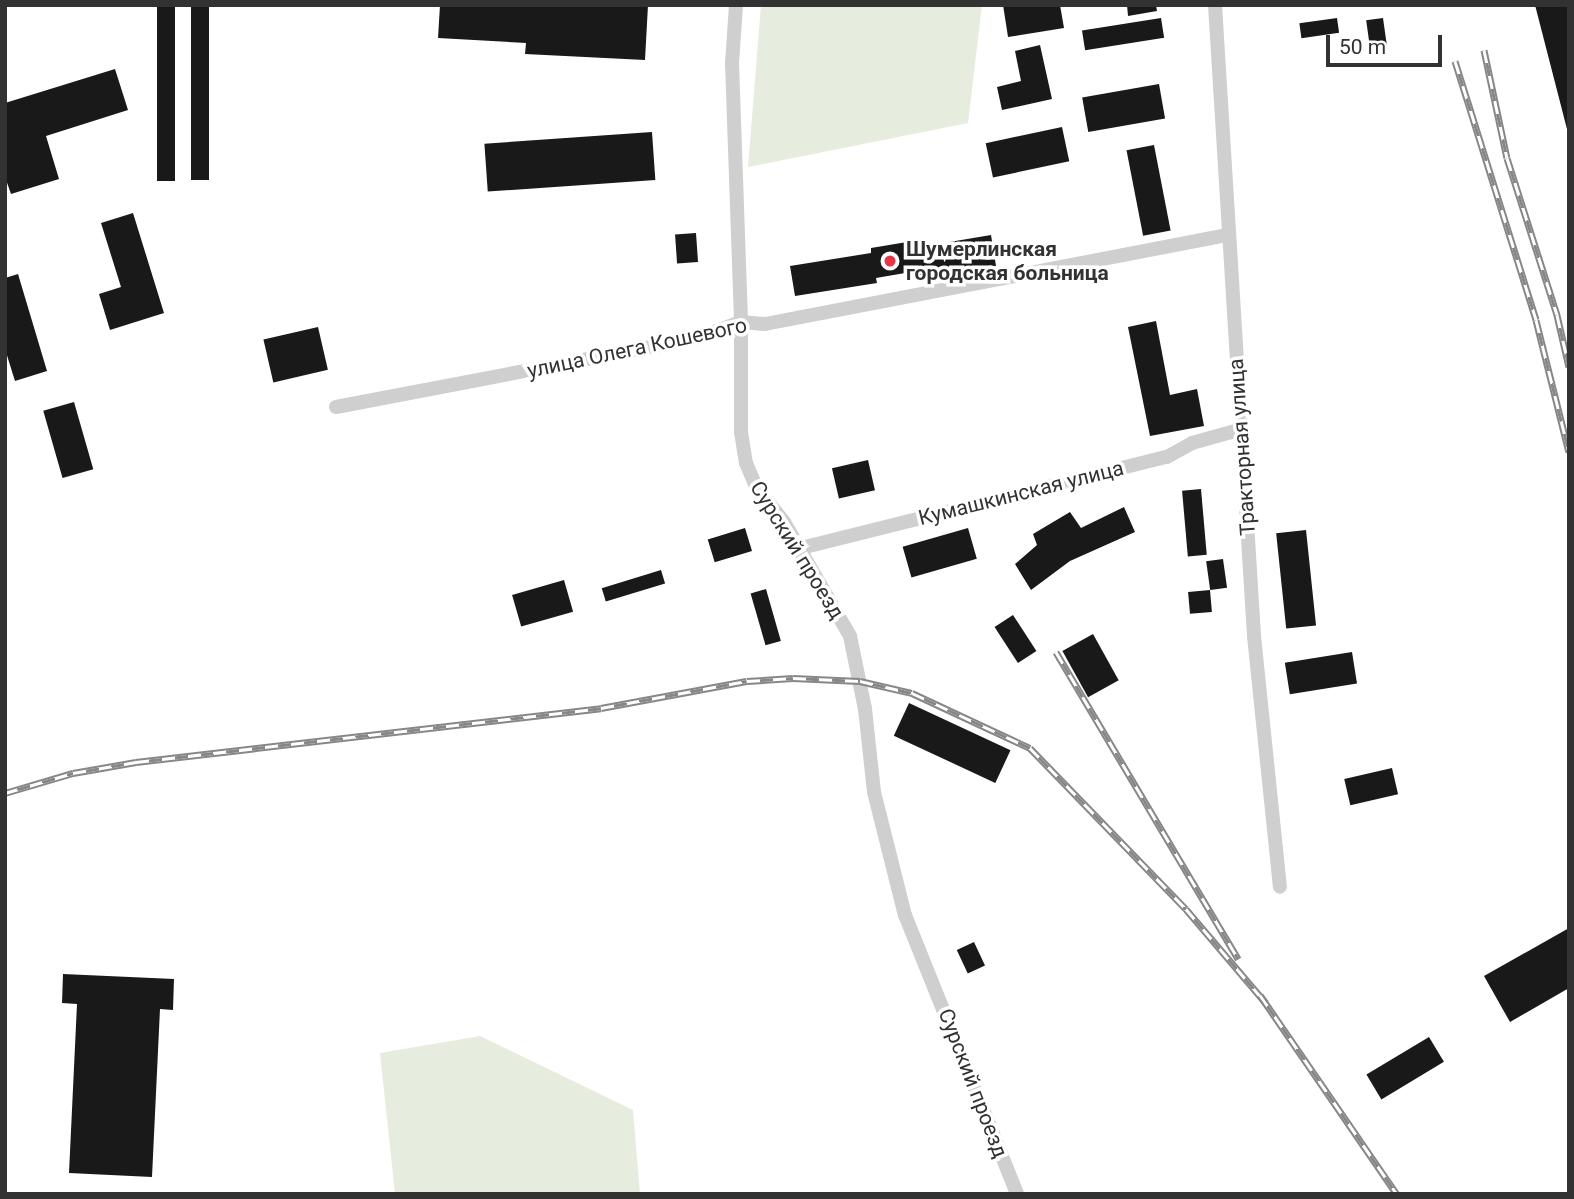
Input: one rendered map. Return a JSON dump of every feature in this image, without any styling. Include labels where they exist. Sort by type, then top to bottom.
[{"type":"street","name":"Сурский проезд","points":[[736,5],[732,64],[741,322],[741,432],[746,463],[756,487],[784,522],[797,549],[834,605],[849,636],[865,709],[874,792],[905,915],[1017,1194]]},
{"type":"street","name":"Тракторная улица","points":[[1215,5],[1227,235],[1254,636],[1280,887]]},
{"type":"street","name":"улица Олега Кошевого","points":[[336,407],[697,338],[741,322],[765,324],[1227,235]]},
{"type":"street","name":"Кумашкинская улица","points":[[797,549],[1167,457],[1192,443],[1242,429]]},
{"type":"shaded area","points":[[761,5],[982,5],[968,123],[748,167]]},
{"type":"shaded area","points":[[480,1036],[633,1110],[640,1194],[395,1194],[380,1053]]},
{"type":"building","points":[[157,5],[175,5],[175,181],[157,181]]},
{"type":"building","points":[[191,5],[209,5],[209,180],[191,180]]},
{"type":"building","points":[[440,5],[648,5],[645,60],[525,54],[526,43],[438,38]]},
{"type":"building","points":[[1003,5],[1060,5],[1064,28],[1008,37]]},
{"type":"building","points":[[1127,5],[1156,5],[1157,11],[1128,16]]},
{"type":"building","points":[[1535,5],[1569,5],[1569,133],[1568,133]]},
{"type":"building","points":[[1161,18],[1164,38],[1085,50],[1082,31]]},
{"type":"building","points":[[1337,18],[1339,33],[1301,38],[1299,23]]},
{"type":"building","points":[[1383,18],[1387,47],[1370,49],[1366,20]]},
{"type":"building","points":[[1040,45],[1052,99],[1002,110],[997,87],[1021,81],[1015,51]]},
{"type":"building","points":[[115,69],[128,110],[46,136],[59,179],[11,194],[5,177],[5,103]]},
{"type":"building","points":[[1159,84],[1165,118],[1088,132],[1082,98]]},
{"type":"building","points":[[1062,127],[1069,161],[993,177],[986,143]]},
{"type":"building","points":[[652,132],[655,180],[488,192],[484,144]]},
{"type":"building","points":[[1154,145],[1171,230],[1143,236],[1127,150]]},
{"type":"building","points":[[133,213],[164,313],[110,330],[99,294],[121,287],[101,223]]},
{"type":"building","points":[[696,233],[698,262],[677,263],[675,234]]},
{"type":"building","points":[[991,235],[996,266],[912,279],[911,272],[876,278],[877,283],[795,296],[790,266],[871,253],[871,248],[907,242],[908,249]]},
{"type":"building","points":[[18,274],[47,371],[15,381],[5,349],[5,278]]},
{"type":"building","points":[[1156,321],[1170,395],[1197,389],[1204,426],[1150,436],[1128,327]]},
{"type":"building","points":[[318,327],[328,370],[273,382],[263,340]]},
{"type":"building","points":[[74,402],[93,469],[63,478],[43,411]]},
{"type":"building","points":[[868,460],[875,490],[839,499],[832,468]]},
{"type":"building","points":[[1201,489],[1207,555],[1188,556],[1182,491]]},
{"type":"building","points":[[1124,507],[1135,532],[1070,561],[1031,590],[1015,564],[1037,545],[1033,534],[1070,512],[1081,528]]},
{"type":"building","points":[[745,528],[752,551],[715,562],[708,539]]},
{"type":"building","points":[[968,528],[977,559],[911,578],[903,547]]},
{"type":"building","points":[[1306,530],[1316,625],[1286,629],[1276,533]]},
{"type":"building","points":[[1223,559],[1227,588],[1210,590],[1206,561]]},
{"type":"building","points":[[661,570],[665,583],[606,602],[602,588]]},
{"type":"building","points":[[564,580],[573,612],[521,627],[512,595]]},
{"type":"building","points":[[766,589],[781,641],[766,645],[751,593]]},
{"type":"building","points":[[1210,590],[1212,612],[1190,614],[1188,592]]},
{"type":"building","points":[[1013,615],[1036,651],[1018,663],[995,627]]},
{"type":"building","points":[[1093,634],[1119,680],[1088,697],[1062,651]]},
{"type":"building","points":[[1352,652],[1357,684],[1290,694],[1285,663]]},
{"type":"building","points":[[909,703],[1011,750],[995,783],[894,736]]},
{"type":"building","points":[[1392,768],[1398,794],[1350,805],[1344,779]]},
{"type":"building","points":[[1569,928],[1569,988],[1510,1022],[1484,976]]},
{"type":"building","points":[[974,942],[985,966],[968,974],[957,950]]},
{"type":"building","points":[[63,974],[174,979],[173,1010],[160,1009],[152,1177],[69,1173],[77,1004],[62,1003]]},
{"type":"building","points":[[1429,1037],[1444,1062],[1381,1099],[1366,1075]]},
{"type":"railway","points":[[1484,50],[1507,158],[1557,315],[1569,367]]},
{"type":"railway","points":[[1455,61],[1536,320],[1569,452]]},
{"type":"railway","points":[[1056,652],[1238,959]]},
{"type":"railway","points":[[5,793],[73,773],[136,762],[601,708],[747,681],[793,678],[860,681],[912,693],[1030,748],[1186,909],[1266,1003]]},
{"type":"railway","points":[[1260,995],[1397,1194]]},
{"type":"place","name":"Шумерлинская городская больница","points":[[890,261]]}]
